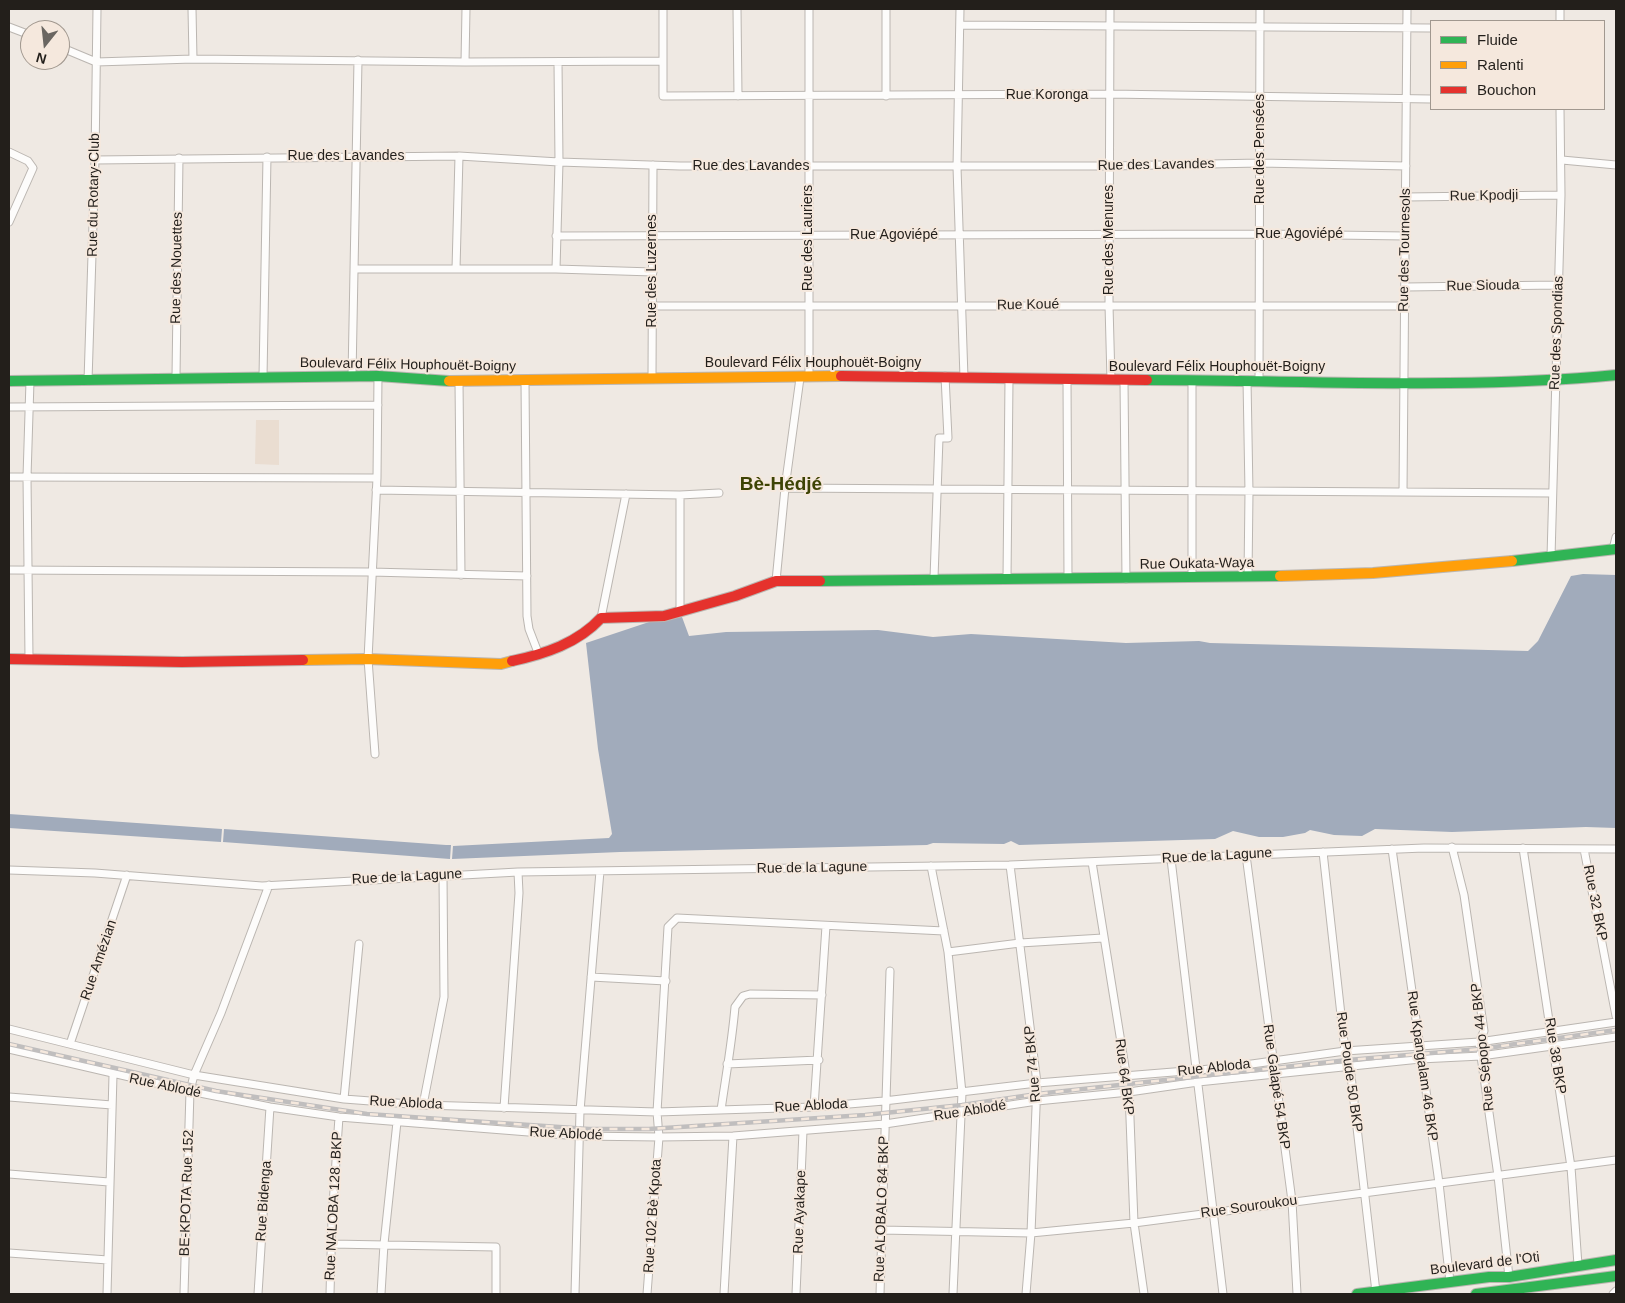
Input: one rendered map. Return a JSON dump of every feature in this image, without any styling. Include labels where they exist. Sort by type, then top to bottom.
[{"type":"street","name":"Rue du Rotary-Club","points":[[88,381],[96,160],[97,9]]},
{"type":"street","points":[[192,9],[193,59]]},
{"type":"street","points":[[465,62],[466,9]]},
{"type":"street","points":[[70,51],[96,62],[193,59],[465,62],[663,61],[663,9]]},
{"type":"street","points":[[737,9],[738,96]]},
{"type":"street","name":"Rue des Lauriers","points":[[776,581],[785,488],[805,377],[808,307],[809,9]]},
{"type":"street","points":[[886,9],[886,96]]},
{"type":"street","points":[[960,9],[958,167],[960,306],[964,378]]},
{"type":"street","name":"Rue des Menures","points":[[1110,9],[1109,304],[1111,380]]},
{"type":"street","name":"Rue des Pensées","points":[[1259,380],[1260,9]]},
{"type":"street","name":"Rue des Tournesols","points":[[1403,492],[1406,287],[1406,9]]},
{"type":"street","points":[[960,25],[1430,28]]},
{"type":"street","points":[[352,376],[358,60]]},
{"type":"street","name":"Rue Koronga","points":[[663,61],[663,96],[809,97],[1109,94],[1430,98]]},
{"type":"street","points":[[556,269],[559,162],[558,62]]},
{"type":"street","name":"Rue des Spondias","points":[[1550,557],[1562,160],[1560,110]]},
{"type":"street","points":[[9,152],[28,161],[32,168],[9,222]]},
{"type":"street","name":"Rue des Lavandes","points":[[96,160],[357,155],[459,156],[654,165],[958,167],[1260,163],[1406,166]]},
{"type":"street","points":[[456,269],[459,156]]},
{"type":"street","points":[[263,376],[267,157]]},
{"type":"street","name":"Rue des Nouettes","points":[[176,378],[179,158]]},
{"type":"street","points":[[1562,160],[1616,165]]},
{"type":"street","name":"Rue des Luzernes","points":[[652,377],[654,165]]},
{"type":"street","name":"Rue Kpodji","points":[[1406,197],[1561,195]]},
{"type":"street","name":"Rue Agoviépé","points":[[556,236],[1260,234],[1406,236]]},
{"type":"street","points":[[354,269],[556,269],[653,272]]},
{"type":"street","name":"Rue Siouda","points":[[1406,287],[1559,285]]},
{"type":"street","name":"Rue Koué","points":[[652,306],[808,307],[1109,304],[1405,306]]},
{"type":"street","name":"Boulevard Félix Houphouët-Boigny","points":[[9,381],[88,381],[263,376],[378,376],[459,382],[652,377],[945,376],[1009,380],[1259,380],[1404,383],[1555,381],[1616,375]]},
{"type":"street","points":[[375,754],[368,659],[377,478],[378,376]]},
{"type":"street","points":[[934,578],[939,438],[948,438],[945,376]]},
{"type":"street","points":[[1007,578],[1009,380]]},
{"type":"street","points":[[1067,380],[1068,578]]},
{"type":"street","points":[[1247,380],[1248,577]]},
{"type":"street","points":[[29,658],[27,477],[30,381]]},
{"type":"street","points":[[525,381],[528,624],[539,655]]},
{"type":"street","points":[[1124,381],[1126,579]]},
{"type":"street","points":[[1192,381],[1192,578]]},
{"type":"street","points":[[459,382],[462,575]]},
{"type":"street","points":[[9,407],[378,404]]},
{"type":"street","points":[[9,477],[377,478]]},
{"type":"street","points":[[785,488],[1552,493]]},
{"type":"street","points":[[376,490],[680,495],[719,493]]},
{"type":"street","points":[[9,659],[182,662],[368,659],[501,664],[539,655],[589,631],[601,618],[626,494]]},
{"type":"street","points":[[680,495],[680,611]]},
{"type":"street","points":[[1615,549],[1616,537]]},
{"type":"street","name":"Rue Oukata-Waya","points":[[601,618],[664,616],[735,596],[776,581],[934,578],[1126,579],[1248,577],[1429,570],[1615,549]]},
{"type":"street","points":[[9,570],[371,572],[527,576]]},
{"type":"street","name":"Rue Sépopo 44 BKP","points":[[1452,848],[1464,896],[1484,1031],[1479,1042],[1498,1176],[1508,1277]]},
{"type":"street","name":"Rue 38 BKP","points":[[1523,848],[1572,1167],[1578,1264]]},
{"type":"street","name":"Rue de la Lagune","points":[[9,870],[127,875],[229,884],[269,885],[518,872],[1010,865],[1392,849],[1616,848]]},
{"type":"street","name":"Rue Kpangalam 46 BKP","points":[[1392,849],[1420,1060],[1439,1184],[1450,1282]]},
{"type":"street","name":"Rue 32 BKP","points":[[1584,849],[1616,1016]]},
{"type":"street","name":"Rue Poude 50 BKP","points":[[1323,852],[1345,1051],[1350,1067],[1376,1292]]},
{"type":"street","name":"Rue Galapé 54 BKP","points":[[1246,855],[1292,1201],[1297,1294]]},
{"type":"street","points":[[1171,859],[1222,1294]]},
{"type":"street","name":"Rue 64 BKP","points":[[1092,862],[1129,1092],[1134,1223],[1144,1294]]},
{"type":"street","name":"Rue 74 BKP","points":[[1010,865],[1037,1083],[1031,1233],[1026,1294]]},
{"type":"street","points":[[931,866],[948,952],[962,1093],[953,1294]]},
{"type":"street","points":[[575,1294],[580,1110],[600,871]]},
{"type":"street","points":[[504,1108],[519,893],[518,872]]},
{"type":"street","name":"Rue Amézian","points":[[70,1044],[127,875]]},
{"type":"street","points":[[423,1105],[444,997],[442,875]]},
{"type":"street","name":"BE-KPOTA Rue 152","points":[[184,1294],[190,1091],[194,1075],[221,1014],[269,885]]},
{"type":"street","name":"Rue 102 Bè Kpota","points":[[647,1294],[659,1137],[657,1112],[668,927],[677,918],[944,931]]},
{"type":"street","points":[[814,1107],[819,1060],[826,926]]},
{"type":"street","points":[[948,952],[1020,943],[1103,938]]},
{"type":"street","points":[[344,1100],[359,944]]},
{"type":"street","name":"Rue ALOBALO 84 BKP","points":[[880,1294],[884,1101],[890,971]]},
{"type":"street","points":[[591,977],[666,981]]},
{"type":"street","points":[[721,1110],[735,1007],[744,996],[750,994],[822,995]]},
{"type":"street","name":"Rue Abloda","points":[[9,1029],[194,1075],[344,1100],[423,1105],[657,1112],[814,1107],[884,1101],[1037,1083],[1197,1070],[1345,1051],[1479,1042],[1616,1022]]},
{"type":"street","name":"Rue Ablodé","points":[[9,1049],[190,1091],[270,1107],[339,1117],[579,1136],[659,1137],[733,1136],[885,1124],[1037,1101],[1129,1092],[1198,1082],[1420,1060],[1481,1056],[1616,1037]]},
{"type":"street","points":[[727,1064],[819,1060]]},
{"type":"street","points":[[107,1294],[113,1074]]},
{"type":"street","points":[[9,1098],[112,1105]]},
{"type":"street","name":"Rue Bidenga","points":[[258,1294],[270,1107]]},
{"type":"street","name":"Rue NALOBA 128 .BKP","points":[[330,1294],[331,1244],[339,1117]]},
{"type":"street","points":[[381,1294],[384,1244],[397,1122]]},
{"type":"street","name":"Rue Ayakape","points":[[796,1294],[803,1131]]},
{"type":"street","points":[[724,1294],[733,1136]]},
{"type":"street","name":"Rue Souroukou","points":[[881,1230],[1031,1233],[1134,1223],[1616,1160]]},
{"type":"street","points":[[9,1174],[109,1182]]},
{"type":"street","points":[[331,1244],[496,1247],[496,1294]]},
{"type":"street","points":[[9,1253],[108,1260]]},
{"type":"street","name":"Boulevard de l'Oti","points":[[1357,1294],[1489,1276],[1508,1277],[1578,1264],[1616,1260]]},
{"type":"street","name":"Boulevard de l'Oti","points":[[1476,1294],[1616,1276]]},
{"type":"shaded area","points":[[256,420],[279,420],[279,465],[255,464]]},
{"type":"water","points":[[1583,574],[1616,575],[1616,828],[1586,827],[1452,832],[1375,829],[1362,836],[1334,835],[1310,830],[1305,833],[1283,837],[1259,837],[1233,831],[1215,839],[1019,845],[1011,841],[1004,844],[933,843],[927,845],[620,852],[452,859],[453,846],[609,838],[612,834],[598,749],[586,643],[652,621],[682,617],[689,636],[726,632],[878,630],[933,637],[971,634],[1126,643],[1199,641],[1210,643],[1528,651],[1538,641],[1571,576]]},
{"type":"water","points":[[9,814],[222,829],[221,842],[9,828]]},
{"type":"water","points":[[224,829],[451,845],[450,859],[223,842]]},
{"type":"railway","points":[[9,1044],[216,1091],[367,1114],[589,1129],[649,1129],[865,1115],[1348,1060],[1480,1049],[1616,1030]]},
{"type":"traffic: fast","points":[[1147,380],[1440,383],[1557,380],[1616,375]]},
{"type":"traffic: fast","points":[[9,381],[378,376],[449,381]]},
{"type":"traffic: fast","points":[[1512,561],[1616,549]]},
{"type":"traffic: fast","points":[[820,581],[1280,576]]},
{"type":"traffic: fast","points":[[1357,1294],[1489,1277],[1509,1277],[1616,1260]]},
{"type":"traffic: fast","points":[[1476,1294],[1616,1276]]},
{"type":"traffic: slow","points":[[449,381],[841,376]]},
{"type":"traffic: slow","points":[[1280,576],[1373,573],[1512,561]]},
{"type":"traffic: slow","points":[[303,660],[368,659],[501,664],[512,661]]},
{"type":"traffic: jam","points":[[841,376],[1147,380]]},
{"type":"traffic: jam","points":[[512,661],[549,651],[571,641],[592,627],[601,618],[664,616],[735,596],[776,581],[820,581]]},
{"type":"traffic: jam","points":[[9,659],[182,662],[303,660]]},
{"type":"district","name":"Bè-Hédjé","points":[[781,485]]}]
